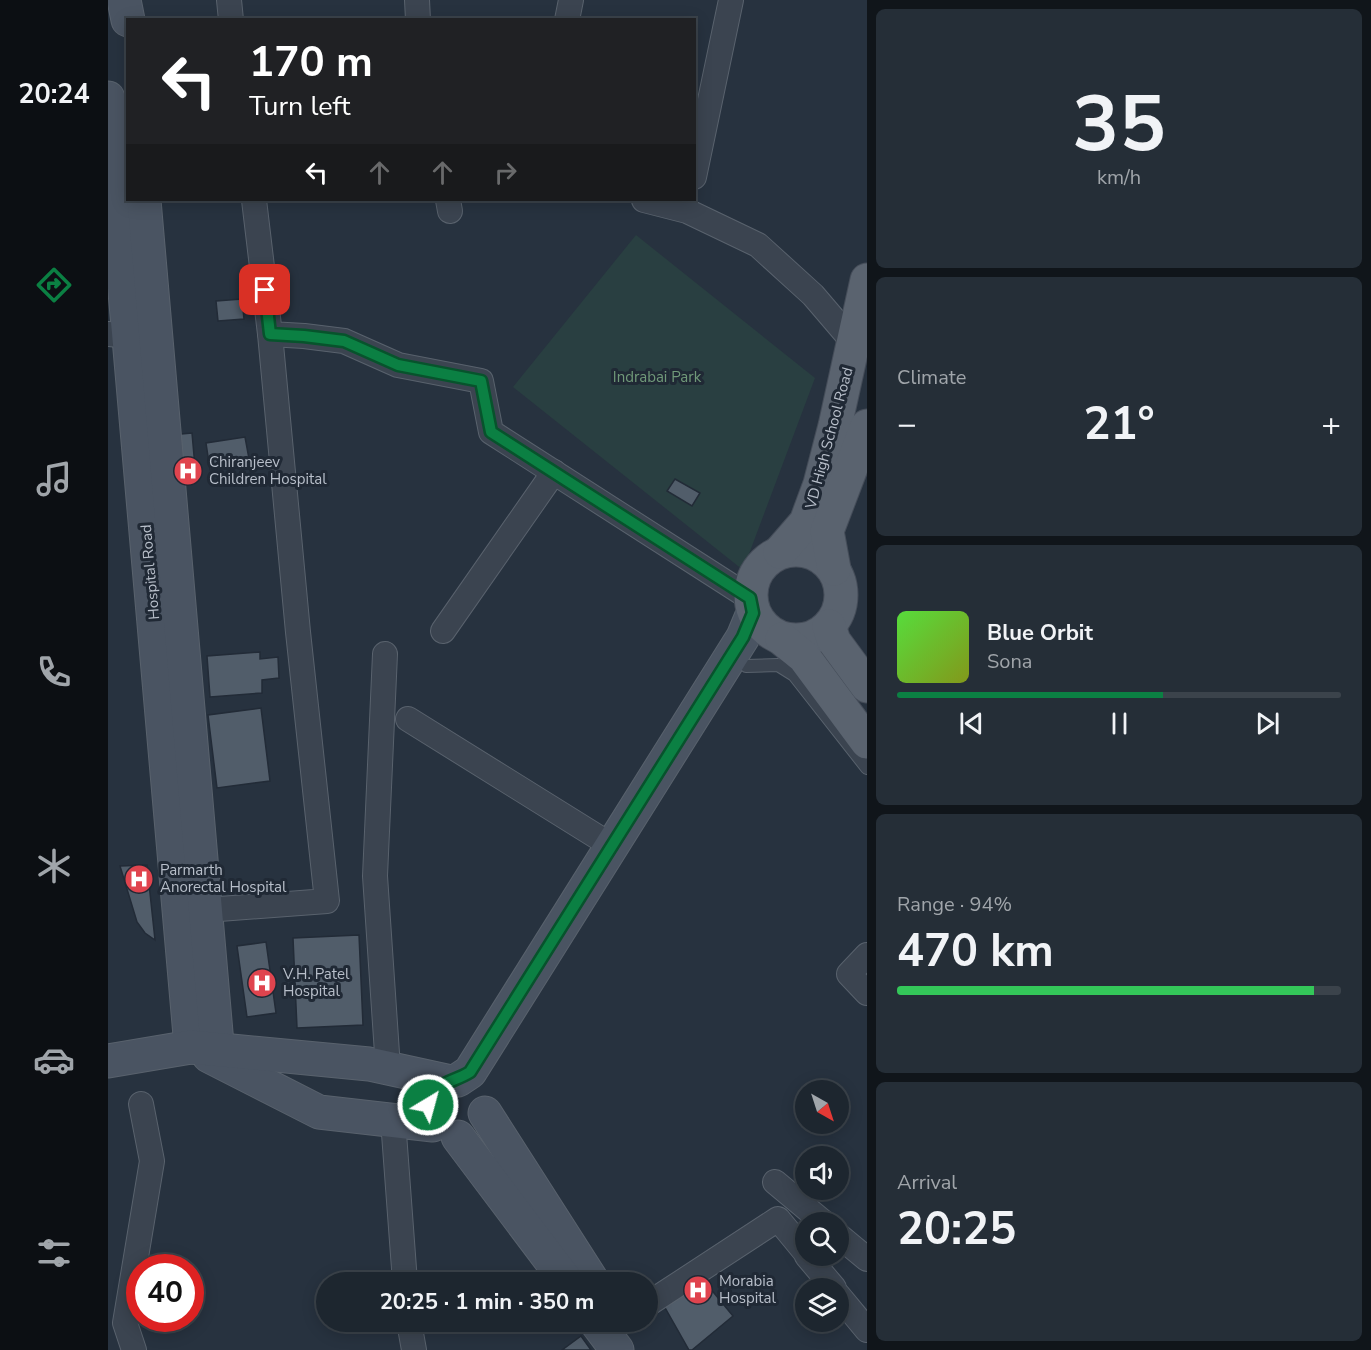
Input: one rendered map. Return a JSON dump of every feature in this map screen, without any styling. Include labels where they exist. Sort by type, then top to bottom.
[{"type":"main road","name":"VD High School Road","points":[[834,569],[827,531],[857,438],[854,343],[867,280]]},
{"type":"main road","points":[[857,438],[867,417]]},
{"type":"main road","name":"VD High School Road","points":[[780,552],[806,522],[820,484],[857,438]]},
{"type":"main road","points":[[764,621],[795,640],[808,639],[819,634],[829,626],[838,613],[841,598],[840,583],[834,569],[823,558],[810,551],[795,549],[780,552],[767,559],[757,570],[751,584],[764,621],[804,657],[867,742]]},
{"type":"main road","points":[[829,626],[834,641],[867,686]]},
{"type":"street","points":[[124,0],[128,18]]},
{"type":"street","points":[[229,0],[231,18]]},
{"type":"street","points":[[417,0],[418,18]]},
{"type":"street","points":[[567,18],[571,0]]},
{"type":"street","points":[[696,167],[731,0]]},
{"type":"street","name":"Hospital Road","points":[[108,98],[119,335],[206,1048],[218,1044],[144,201]]},
{"type":"street","points":[[206,910],[327,901],[298,632],[270,334],[254,201]]},
{"type":"street","points":[[653,201],[689,205],[758,245],[813,295],[854,343]]},
{"type":"street","points":[[270,334],[344,341],[398,365],[481,381],[491,432],[554,472],[764,621]]},
{"type":"street","points":[[443,631],[554,472]]},
{"type":"street","points":[[559,1272],[445,1131],[429,1115],[428,1105],[431,1095],[438,1086],[468,1092],[485,1080],[746,666],[757,646],[764,621]]},
{"type":"street","points":[[206,1048],[318,1112],[393,1120],[468,1135],[476,1130],[482,1122],[468,1092],[470,1072],[743,637],[764,621]]},
{"type":"street","points":[[386,654],[375,876],[388,1068]]},
{"type":"street","points":[[408,719],[612,846]]},
{"type":"street","points":[[867,955],[849,974],[867,993]]},
{"type":"street","points":[[108,1061],[206,1048],[369,1064],[468,1092],[586,1272]]},
{"type":"street","points":[[134,1350],[125,1323],[152,1161],[141,1104]]},
{"type":"street","points":[[393,1120],[404,1272]]},
{"type":"street","points":[[775,1182],[811,1212]]},
{"type":"street","points":[[658,1297],[778,1219],[795,1240]]},
{"type":"street","points":[[849,1244],[867,1259]]},
{"type":"street","points":[[816,1266],[826,1278]]},
{"type":"street","points":[[849,1308],[867,1330]]},
{"type":"street","points":[[410,1332],[414,1350]]},
{"type":"street","points":[[604,1332],[617,1350]]},
{"type":"street","points":[[626,1332],[638,1350]]},
{"type":"lane","points":[[746,666],[778,665],[794,675],[867,768]]},
{"type":"green space","name":"Indrabai Park","points":[[636,235],[815,378],[743,570],[513,387]]},
{"type":"building","points":[[242,299],[244,319],[218,321],[216,301]]},
{"type":"building","points":[[192,433],[196,478],[175,480],[170,435]]},
{"type":"building","points":[[245,437],[250,464],[210,470],[206,443]]},
{"type":"building","points":[[675,479],[700,493],[692,506],[667,491]]},
{"type":"building","points":[[260,652],[260,659],[278,657],[279,678],[262,680],[262,693],[210,697],[207,656]]},
{"type":"building","points":[[261,708],[270,781],[217,788],[208,715]]},
{"type":"building","points":[[147,865],[155,940],[145,933],[137,922],[120,866]]},
{"type":"building","points":[[359,935],[363,1025],[297,1028],[293,938]]},
{"type":"building","points":[[266,942],[276,1013],[247,1017],[237,946]]},
{"type":"building","points":[[700,1276],[733,1316],[692,1350],[689,1350],[659,1297]]},
{"type":"building","points":[[581,1336],[591,1350],[562,1350]]},
{"type":"place","name":"Chiranjeev Children Hospital","points":[[188,471]]},
{"type":"place","name":"Parmarth Anorectal Hospital","points":[[139,879]]},
{"type":"place","name":"V.H. Patel Hospital","points":[[262,983]]},
{"type":"place","name":"Morabia Hospital","points":[[698,1290]]},
{"type":"route","points":[[265,290],[270,334],[344,341],[398,365],[481,381],[491,432],[750,598],[753,613],[743,637],[470,1072],[458,1080],[447,1081],[438,1086],[431,1095],[428,1105]]}]
